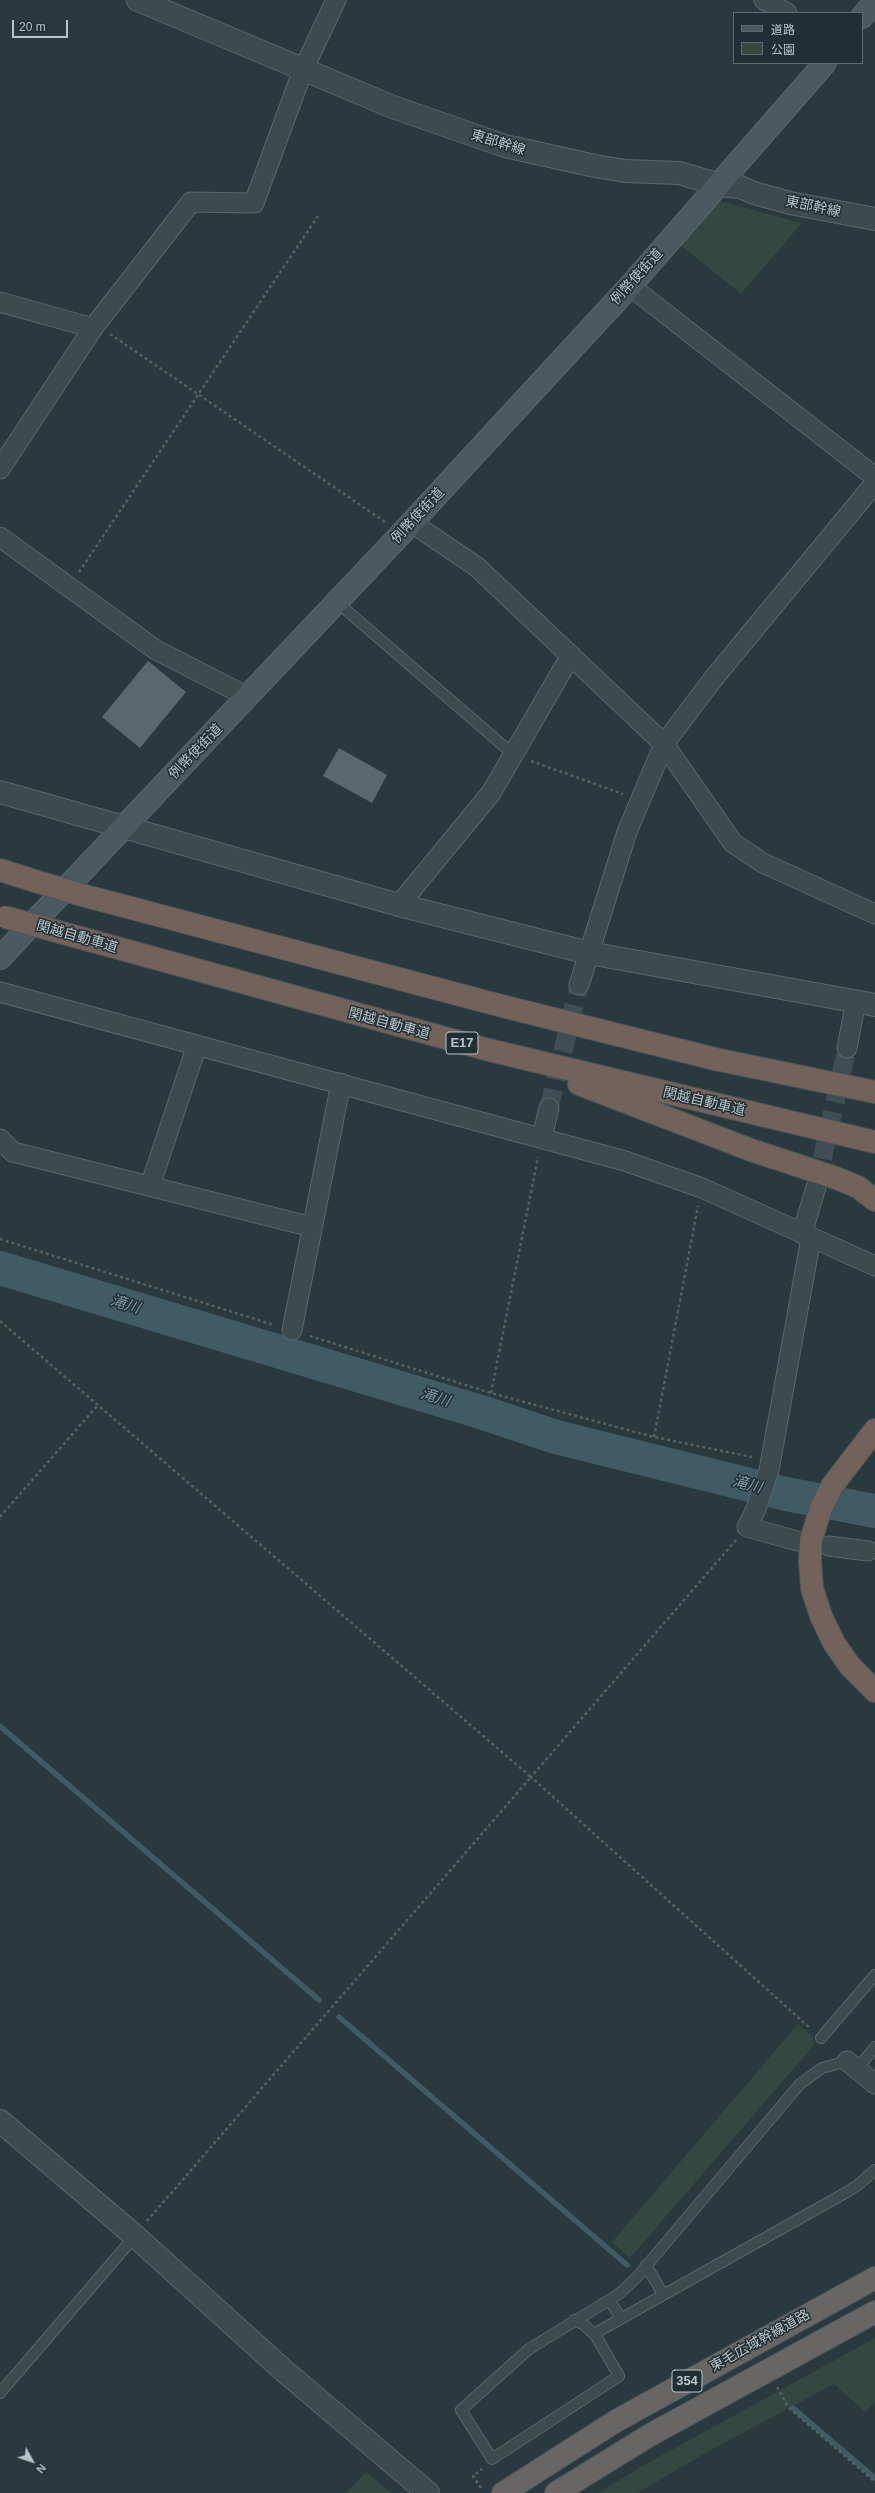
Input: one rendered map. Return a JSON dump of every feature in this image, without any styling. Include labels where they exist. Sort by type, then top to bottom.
[{"type":"highway","points":[[0,870],[82,895],[510,1008],[715,1059],[875,1092]]},
{"type":"highway","name":"関越自動車道","points":[[3,916],[489,1050],[875,1142]]},
{"type":"highway","points":[[489,1050],[752,1150],[836,1178],[858,1187],[875,1200]]},
{"type":"highway","points":[[875,1430],[844,1467],[821,1508],[812,1542],[812,1588],[821,1616],[834,1643],[850,1666],[875,1691]]},
{"type":"highway","name":"東毛広域幹線道路","points":[[503,2493],[616,2421],[875,2278]]},
{"type":"highway","name":"東毛広域幹線道路","points":[[556,2493],[650,2435],[875,2312]]},
{"type":"main road","points":[[863,16],[875,1]]},
{"type":"main road","name":"例幣使街道","points":[[0,958],[124,826],[248,698],[407,528],[630,286],[720,185],[824,64]]},
{"type":"street","name":"東部幹線","points":[[138,0],[303,70],[393,106],[505,146],[595,166],[625,171],[679,173],[720,185],[740,186],[754,193],[790,203],[875,219]]},
{"type":"street","points":[[0,469],[93,328],[191,202],[254,203],[303,70],[336,0]]},
{"type":"street","points":[[764,0],[785,12]]},
{"type":"street","points":[[630,286],[875,477]]},
{"type":"street","points":[[0,302],[93,328]]},
{"type":"street","points":[[579,985],[627,832],[664,744],[713,678],[875,483]]},
{"type":"street","points":[[407,528],[477,568],[664,744],[733,843],[763,863],[875,914]]},
{"type":"street","points":[[0,537],[68,588],[156,650],[248,698]]},
{"type":"street","points":[[399,905],[491,793],[571,655]]},
{"type":"street","points":[[0,792],[399,905],[589,952],[866,1003],[847,1048]]},
{"type":"street","points":[[0,992],[542,1137],[625,1161],[702,1188],[875,1266]]},
{"type":"street","points":[[150,1186],[197,1045]]},
{"type":"street","points":[[292,1330],[341,1083]]},
{"type":"street","points":[[542,1137],[549,1108]]},
{"type":"street","points":[[0,1139],[13,1152],[312,1227]]},
{"type":"street","points":[[816,1187],[806,1236],[770,1466],[756,1509],[747,1527],[812,1542],[868,1551]]},
{"type":"street","points":[[852,2065],[875,2084]]},
{"type":"street","points":[[0,2121],[135,2236],[282,2369],[428,2493]]},
{"type":"lane","points":[[338,602],[514,755]]},
{"type":"lane","points":[[821,2038],[875,1975]]},
{"type":"lane","points":[[574,2320],[583,2324],[596,2336],[619,2376],[492,2459],[461,2410],[513,2361],[574,2320],[619,2294],[646,2265],[800,2084],[822,2068],[852,2065],[875,2047]]},
{"type":"lane","points":[[596,2336],[599,2331],[621,2318],[847,2192],[858,2185],[875,2170]]},
{"type":"lane","points":[[0,2394],[135,2236]]},
{"type":"lane","points":[[646,2265],[663,2294]]},
{"type":"lane","points":[[609,2300],[621,2318]]},
{"type":"path","points":[[68,588],[318,216]]},
{"type":"path","points":[[93,328],[105,331],[198,395],[407,528]]},
{"type":"path","points":[[514,755],[640,800]]},
{"type":"path","points":[[491,1393],[542,1137]]},
{"type":"path","points":[[654,1437],[702,1188]]},
{"type":"path","points":[[0,1240],[491,1393],[654,1437],[770,1466]]},
{"type":"path","points":[[0,1321],[97,1406],[531,1777],[821,2038]]},
{"type":"path","points":[[0,1517],[97,1406]]},
{"type":"path","points":[[135,2236],[747,1527]]},
{"type":"path","points":[[777,2387],[788,2407],[875,2482]]},
{"type":"path","points":[[481,2488],[474,2476],[487,2466],[492,2459]]},
{"type":"green space","points":[[720,201],[802,223],[741,294],[679,244]]},
{"type":"green space","points":[[798,2024],[814,2038],[815,2044],[630,2258],[612,2242]]},
{"type":"green space","points":[[875,2338],[875,2402],[865,2412],[834,2384],[709,2451],[637,2493],[598,2493],[646,2464]]},
{"type":"green space","points":[[366,2472],[392,2493],[346,2493]]},
{"type":"building","points":[[148,661],[186,692],[140,748],[102,717]]},
{"type":"building","points":[[339,748],[387,775],[372,803],[323,776]]},
{"type":"waterway","name":"滝川","points":[[0,1268],[484,1413],[556,1437],[786,1494],[875,1511]]},
{"type":"waterway","points":[[0,1726],[319,2000]]},
{"type":"waterway","points":[[339,2017],[627,2265]]},
{"type":"waterway","points":[[793,2408],[875,2478]]},
{"type":"tunnel","points":[[549,1108],[579,985]]},
{"type":"tunnel","points":[[816,1187],[847,1048]]}]
